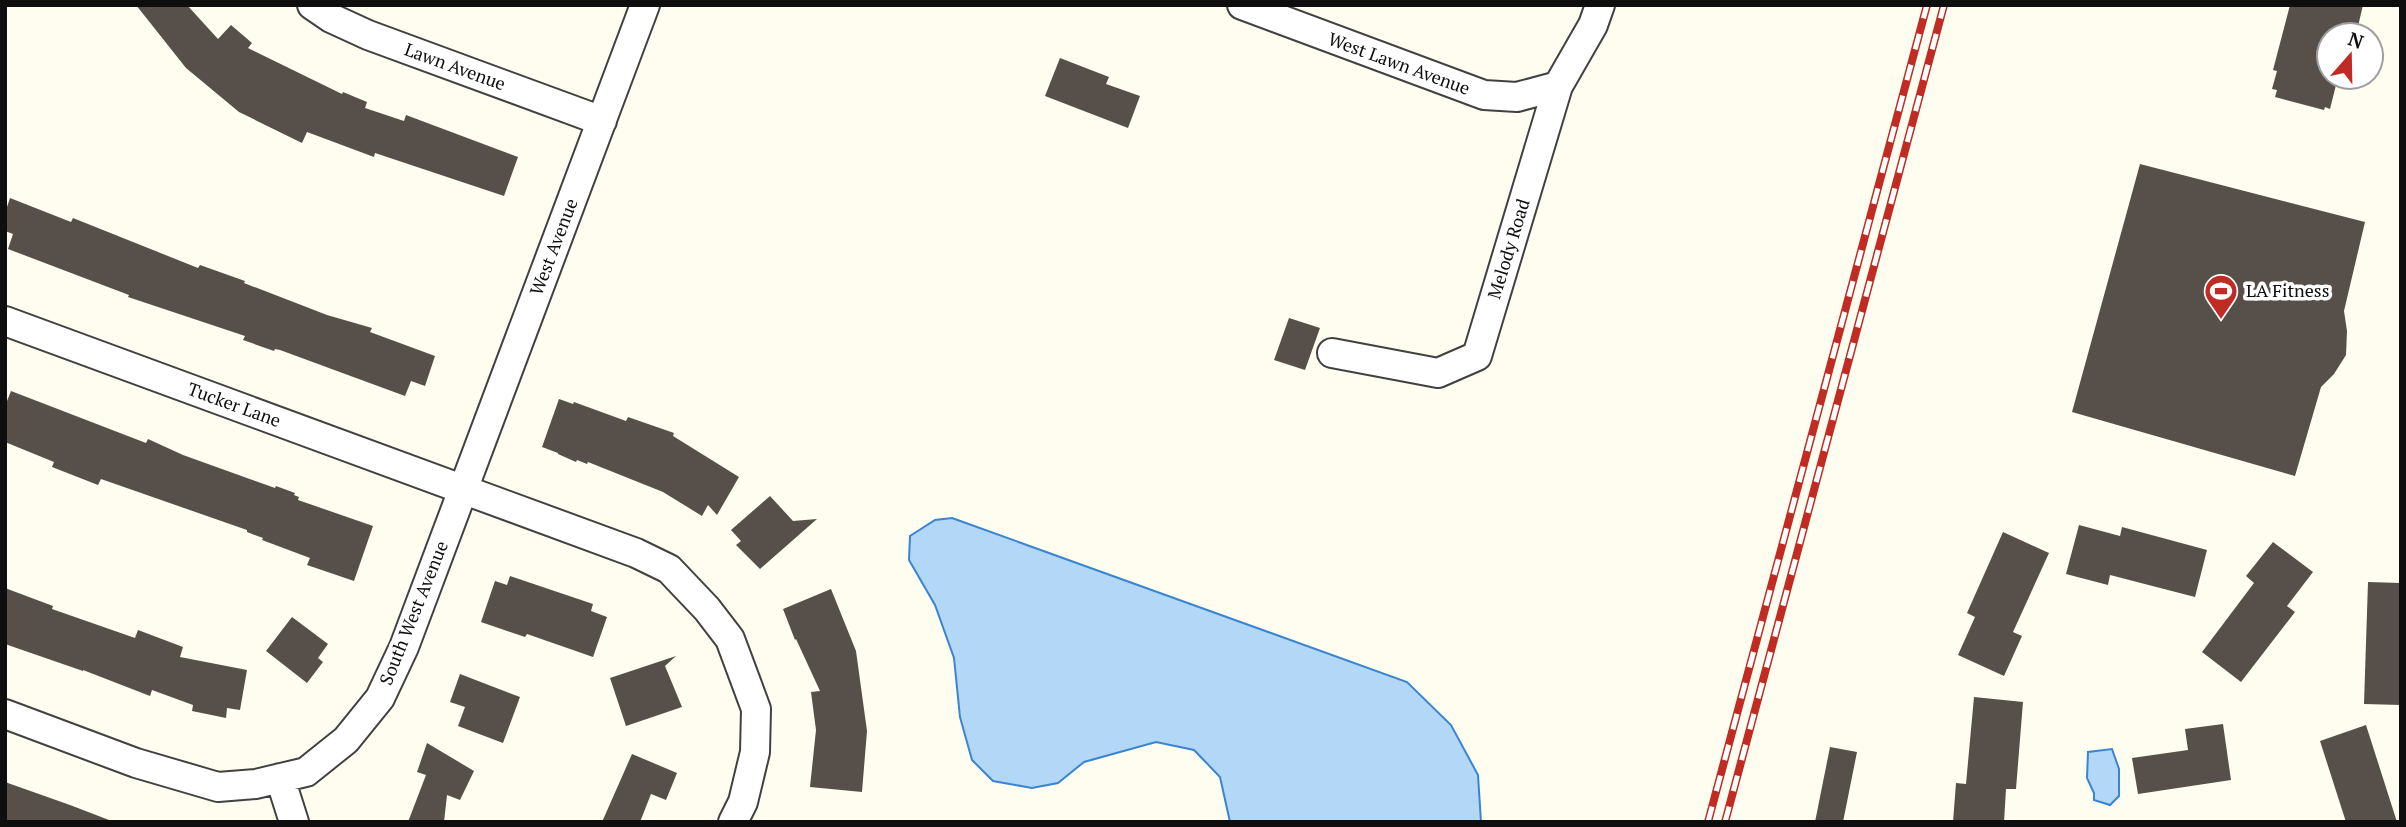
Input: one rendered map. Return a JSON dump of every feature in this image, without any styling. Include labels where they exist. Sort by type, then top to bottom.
[{"type":"street","name":"Lawn Avenue","points":[[312,5],[331,18],[368,35],[602,121]]},
{"type":"street","name":"West Avenue","points":[[463,489],[645,5]]},
{"type":"street","name":"West Lawn Avenue","points":[[1242,5],[1484,95],[1517,97],[1558,86]]},
{"type":"street","name":"Melody Road","points":[[1332,353],[1438,373],[1477,356],[1558,86],[1593,25],[1600,5]]},
{"type":"street","name":"Tucker Lane","points":[[5,321],[463,489],[669,569],[707,609],[730,639],[756,709],[755,752],[743,802],[733,822]]},
{"type":"street","name":"South West Avenue","points":[[5,714],[136,763],[218,787],[256,784],[306,772],[346,740],[380,698],[404,647],[463,489]]},
{"type":"street","points":[[280,778],[294,822]]},
{"type":"water","points":[[952,518],[1407,682],[1451,725],[1478,775],[1481,822],[1230,822],[1220,777],[1194,750],[1156,742],[1084,762],[1058,783],[1032,788],[993,781],[972,760],[960,717],[954,658],[935,605],[909,560],[910,536],[935,520]]},
{"type":"water","points":[[2112,749],[2119,769],[2119,796],[2110,805],[2094,800],[2094,793],[2087,778],[2088,752]]},
{"type":"building","points":[[136,5],[187,5],[218,39],[231,25],[252,43],[248,48],[342,94],[343,92],[367,102],[365,108],[404,121],[406,115],[518,157],[504,196],[375,153],[374,157],[307,132],[302,143],[239,112],[186,68]]},
{"type":"building","points":[[2290,5],[2363,5],[2359,21],[2315,21],[2315,91],[2334,91],[2330,109],[2325,107],[2324,110],[2275,97],[2277,90],[2272,89],[2277,71],[2273,70]]},
{"type":"building","points":[[1060,58],[1109,77],[1106,84],[1140,96],[1128,128],[1045,96]]},
{"type":"building","name":"LA Fitness","points":[[2140,164],[2365,222],[2344,311],[2346,355],[2334,374],[2321,387],[2295,476],[2072,412]]},
{"type":"building","points":[[10,198],[71,222],[73,218],[198,268],[200,265],[245,281],[244,283],[327,315],[372,328],[370,332],[435,356],[425,386],[411,381],[405,396],[280,350],[274,351],[243,340],[245,336],[128,297],[129,295],[8,249],[13,234],[5,231],[5,213]]},
{"type":"building","points":[[1289,318],[1320,328],[1305,370],[1274,360]]},
{"type":"building","points":[[11,391],[146,443],[148,439],[183,455],[295,493],[294,495],[299,497],[298,500],[373,526],[354,581],[307,565],[310,558],[262,540],[263,538],[247,530],[101,479],[98,485],[52,467],[54,462],[5,442],[5,406]]},
{"type":"building","points":[[559,399],[626,421],[628,417],[674,433],[673,436],[739,477],[717,515],[708,505],[702,516],[663,492],[588,462],[576,462],[542,447]]},
{"type":"building","points":[[770,496],[793,521],[817,519],[760,569],[736,545],[741,541],[731,530]]},
{"type":"building","points":[[2079,525],[2120,536],[2122,527],[2207,550],[2195,597],[2110,575],[2108,585],[2066,574]]},
{"type":"building","points":[[2003,532],[2049,553],[2013,632],[2022,636],[2004,676],[1958,655],[1975,617],[1967,613]]},
{"type":"building","points":[[2273,542],[2313,572],[2287,606],[2295,612],[2241,682],[2202,652],[2254,583],[2246,576]]},
{"type":"building","points":[[510,576],[593,604],[591,611],[607,617],[593,657],[527,634],[525,637],[481,622],[495,581],[507,585]]},
{"type":"building","points":[[2368,582],[2401,583],[2401,705],[2364,704]]},
{"type":"building","points":[[5,588],[53,606],[52,609],[135,638],[138,630],[183,647],[180,657],[247,670],[240,710],[227,708],[226,718],[192,711],[193,705],[152,690],[150,696],[5,644]]},
{"type":"building","points":[[831,589],[856,651],[867,731],[862,792],[810,787],[816,730],[811,692],[820,691],[783,609]]},
{"type":"building","points":[[292,617],[328,644],[318,658],[323,662],[307,683],[266,651]]},
{"type":"building","points":[[676,656],[665,666],[682,707],[626,726],[610,678]]},
{"type":"building","points":[[460,674],[520,697],[503,743],[458,726],[465,707],[450,702]]},
{"type":"building","points":[[1974,697],[2023,702],[2016,789],[2006,789],[2004,822],[1953,822],[1956,783],[1966,784]]},
{"type":"building","points":[[2223,724],[2231,780],[2138,794],[2132,758],[2188,750],[2185,729]]},
{"type":"building","points":[[2366,725],[2397,822],[2346,822],[2320,741]]},
{"type":"building","points":[[427,743],[474,771],[460,800],[447,795],[444,822],[408,822],[426,775],[417,772]]},
{"type":"building","points":[[1830,747],[1857,752],[1843,822],[1815,822]]},
{"type":"building","points":[[632,754],[677,773],[666,800],[651,794],[640,822],[602,822]]},
{"type":"building","points":[[5,782],[109,820],[109,822],[5,822]]},
{"type":"railway","points":[[1708,822],[1927,5]]},
{"type":"railway","points":[[1725,822],[1944,5]]},
{"type":"place","name":"LA Fitness","points":[[2221,321]]}]
